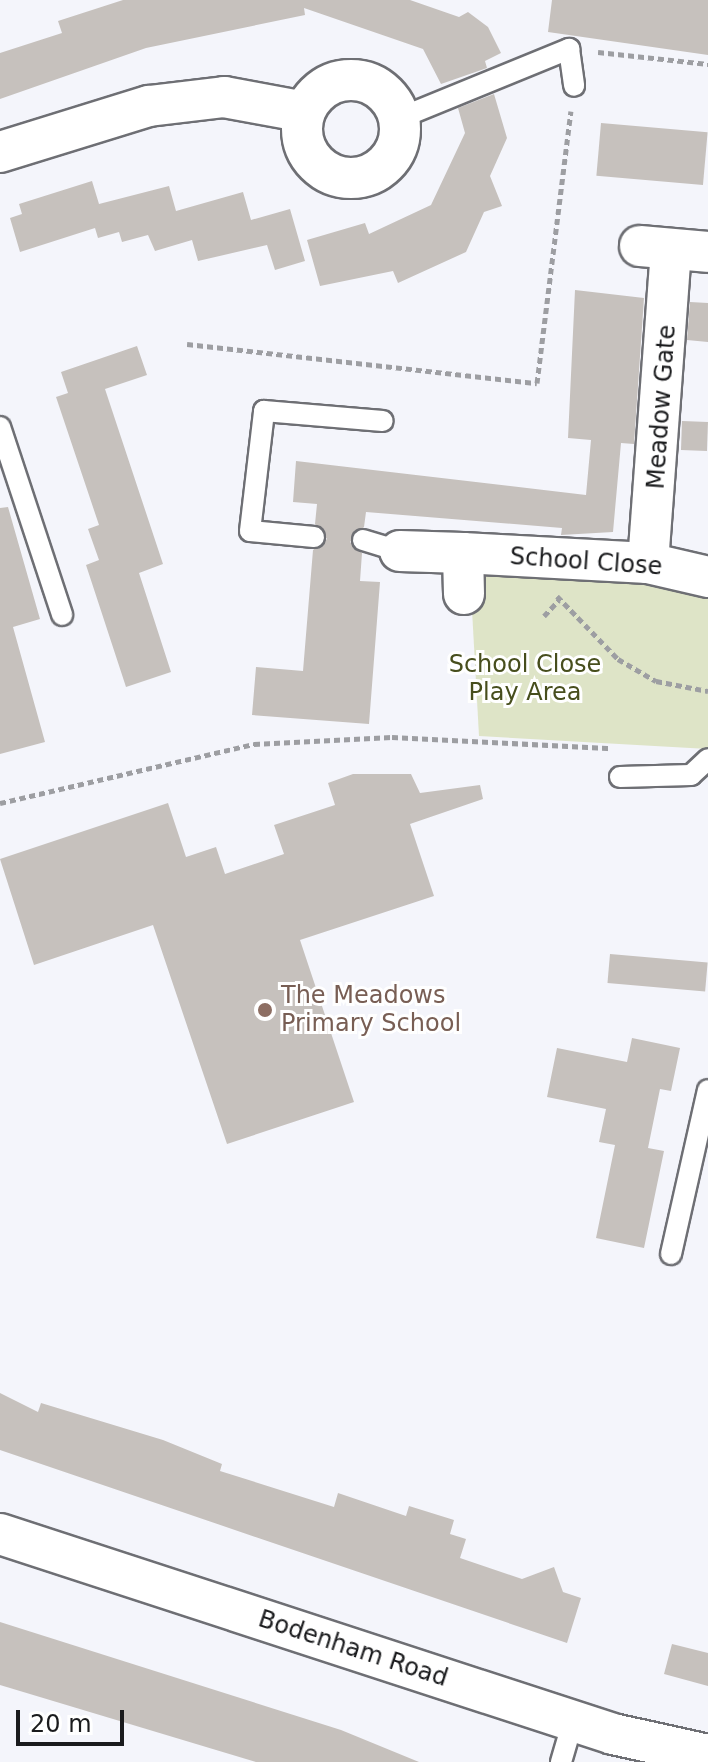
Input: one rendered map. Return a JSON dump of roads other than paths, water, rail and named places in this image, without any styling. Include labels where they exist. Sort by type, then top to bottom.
[{"type":"street","points":[[354,79],[383,91],[400,118],[386,164],[348,177],[312,159],[302,129],[305,112],[324,88],[354,79]]},
{"type":"street","points":[[0,152],[149,106],[224,97],[305,112]]},
{"type":"street","name":"Meadow Gate","points":[[648,563],[673,250]]},
{"type":"street","name":"School Close","points":[[381,546],[648,563],[708,577]]},
{"type":"street","points":[[463,553],[464,594]]},
{"type":"street","name":"Bodenham Road","points":[[0,1534],[573,1721],[708,1755]]},
{"type":"lane","points":[[400,118],[569,49],[574,86]]},
{"type":"lane","points":[[314,537],[250,531],[264,411],[383,421]]},
{"type":"lane","points":[[0,427],[62,615]]},
{"type":"lane","points":[[620,777],[691,775],[708,759]]},
{"type":"lane","points":[[671,1254],[708,1090]]},
{"type":"lane","points":[[561,1762],[573,1721]]},
{"type":"place","name":"The Meadows Primary School","points":[[265,1010]]},
{"type":"park label","name":"School Close Play Area","points":[[525,679]]}]
